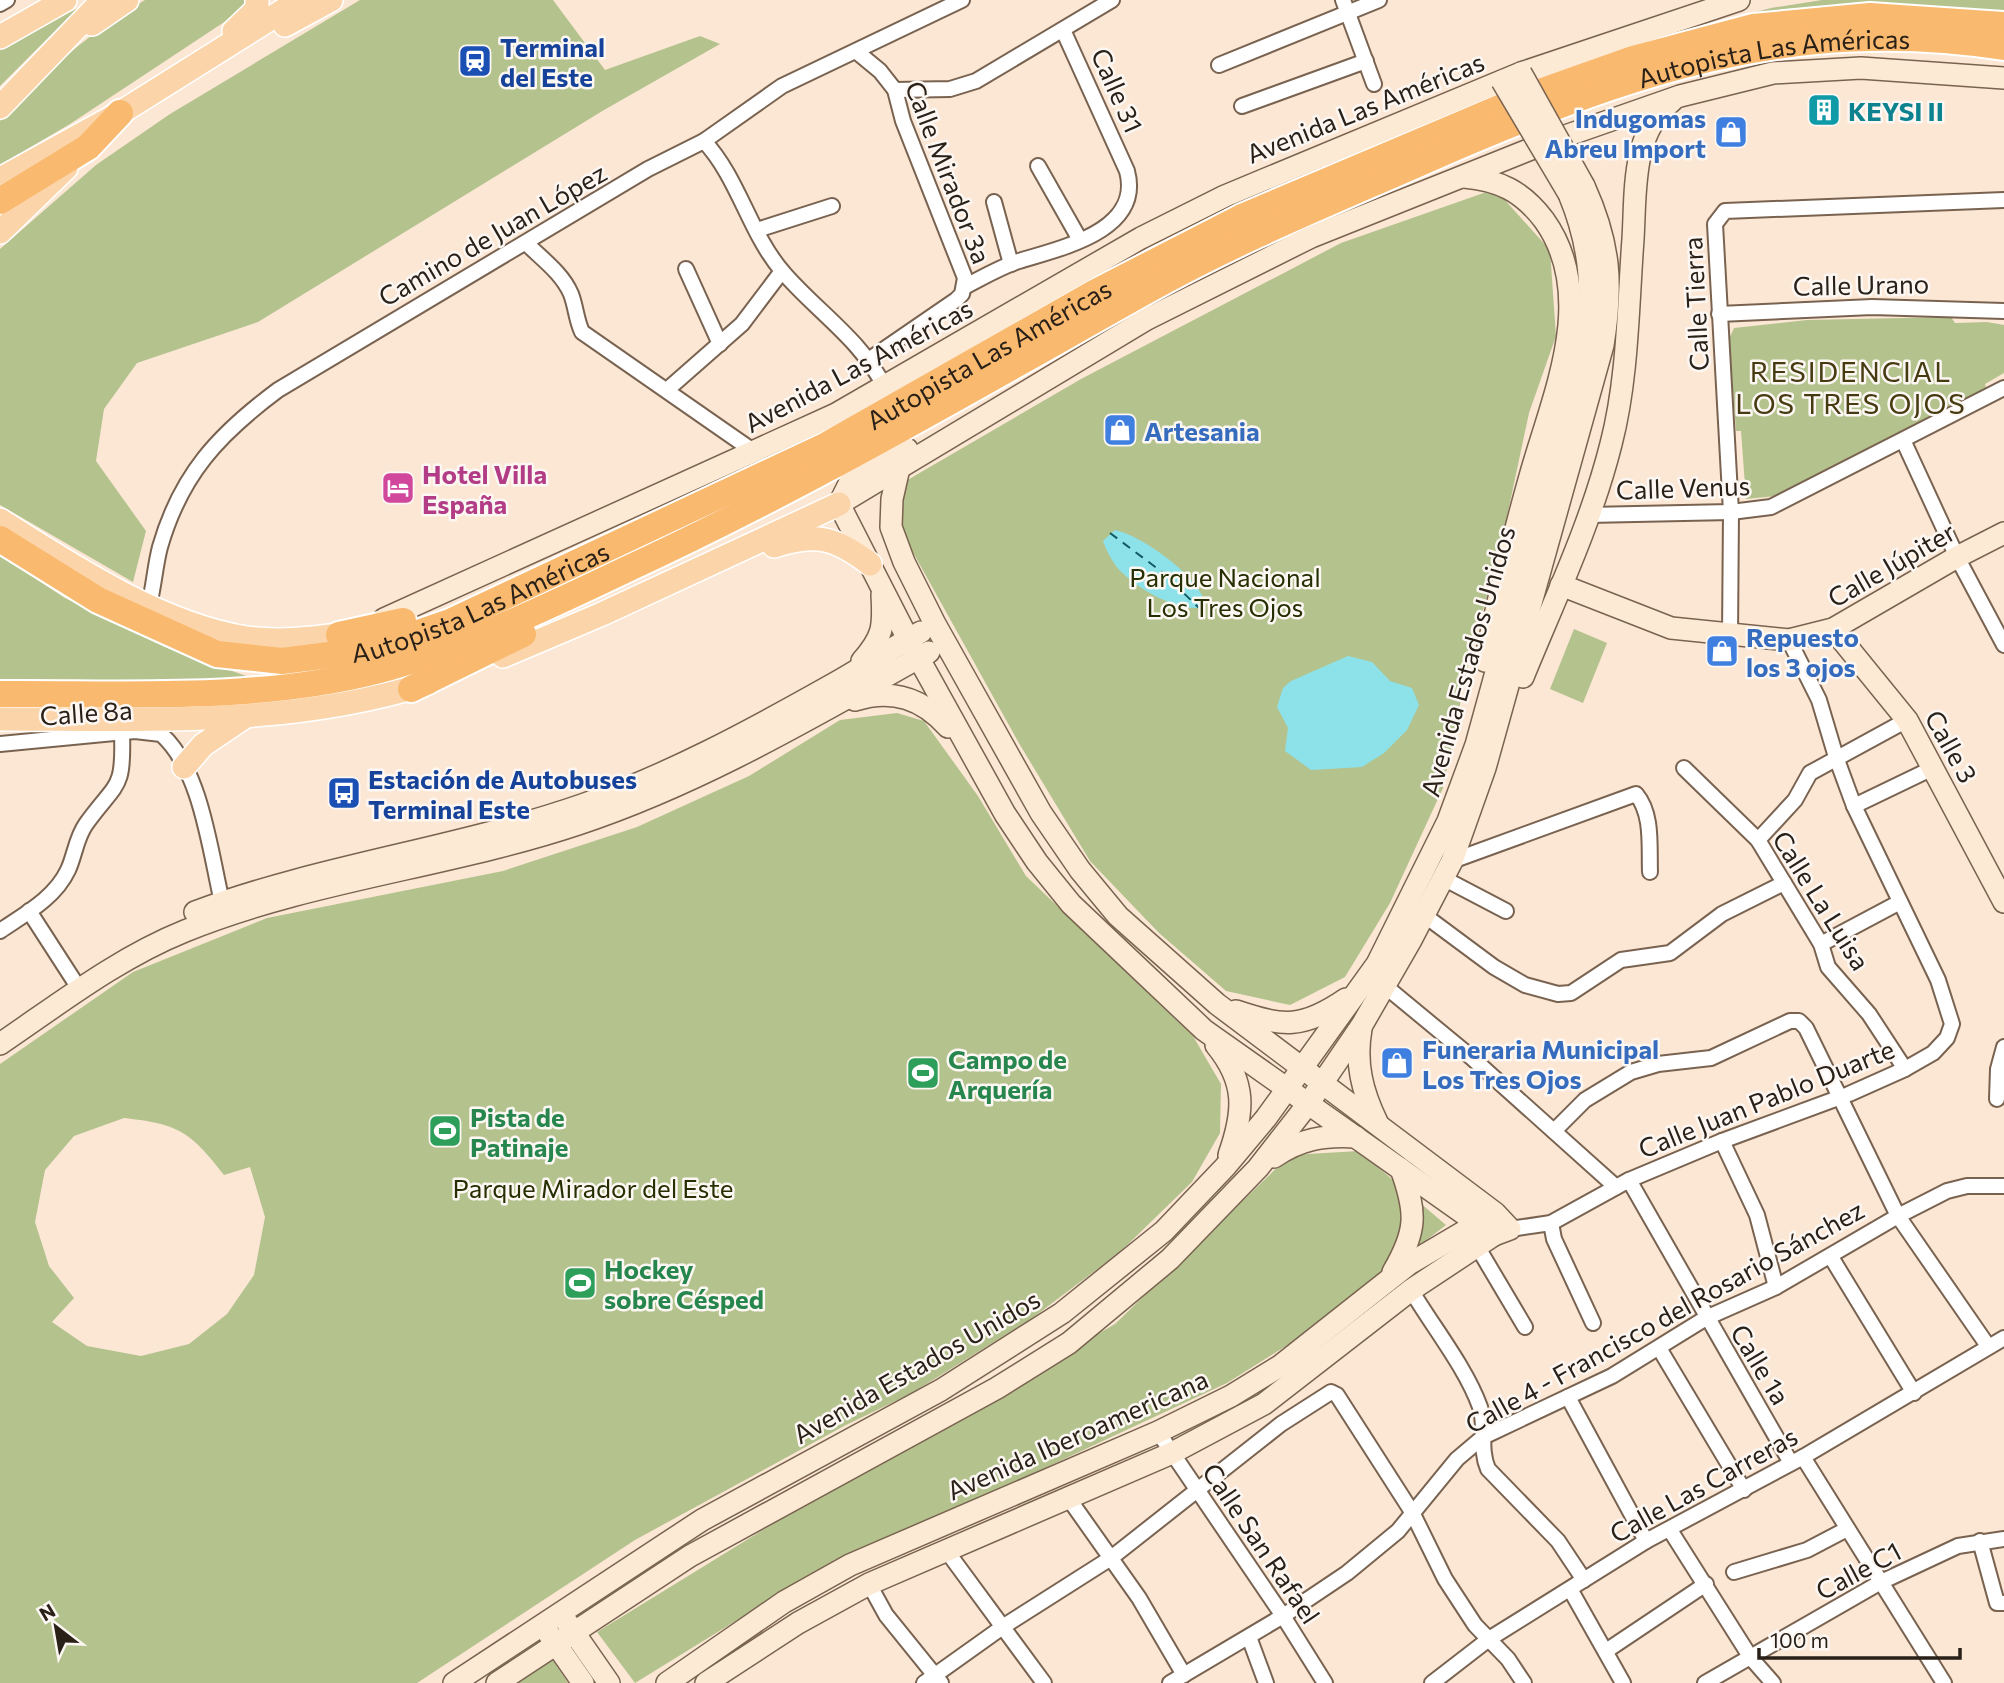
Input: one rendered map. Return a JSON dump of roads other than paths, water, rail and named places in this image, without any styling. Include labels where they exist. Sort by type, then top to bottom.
[{"type":"highway","name":"Autopista Las Américas","points":[[0,539],[98,600],[217,654],[282,661],[369,650],[450,622],[825,446],[1170,252],[1327,179],[1587,75],[1720,34],[1818,19],[1897,16],[2004,26]]},
{"type":"highway","name":"Autopista Las Américas","points":[[0,694],[292,688],[376,671],[449,647],[687,542],[851,458],[1153,287],[1248,239],[1564,104],[1692,62],[1778,44],[1872,36],[2004,47]]},
{"type":"highway","points":[[0,201],[88,148],[120,113]]},
{"type":"highway","points":[[339,635],[380,629],[419,617],[701,491],[825,446]]},
{"type":"highway","points":[[411,689],[668,556],[687,542]]},
{"type":"main road","points":[[0,37],[65,0]]},
{"type":"main road","points":[[0,107],[103,0]]},
{"type":"main road","points":[[43,63],[127,0]]},
{"type":"main road","points":[[148,96],[247,21],[257,9],[257,0]]},
{"type":"main road","points":[[0,179],[120,113],[300,0]]},
{"type":"main road","points":[[203,63],[331,0]]},
{"type":"main road","points":[[0,232],[88,148]]},
{"type":"main road","points":[[0,719],[160,726],[343,703],[411,689],[465,671],[705,568],[839,505]]},
{"type":"main road","name":"Avenida Las Américas","points":[[0,520],[56,555],[149,605],[219,632],[248,638],[279,640],[339,635]]},
{"type":"main road","points":[[705,568],[799,538],[830,540],[849,548],[870,564]]},
{"type":"main road","points":[[184,766],[202,744],[251,714]]},
{"type":"street","points":[[0,4],[7,0]]},
{"type":"street","name":"Camino de Juan López","points":[[149,605],[159,549],[176,499],[200,460],[223,433],[278,390],[648,169],[704,141],[782,86],[962,0]]},
{"type":"street","points":[[895,90],[938,91],[962,87],[990,74],[1112,0]]},
{"type":"street","points":[[1219,65],[1345,6],[1379,0]]},
{"type":"street","name":"Avenida Las Américas","points":[[339,635],[420,604],[600,520],[755,453],[885,388],[1141,238],[1265,178],[1511,77],[1739,0]]},
{"type":"street","points":[[1345,6],[1374,84]]},
{"type":"street","name":"Calle 31","points":[[1063,30],[1127,171],[1130,194],[1122,211],[1103,228],[1080,240]]},
{"type":"street","name":"Calle Mirador 3a","points":[[857,52],[880,71],[895,90],[903,121],[962,270],[964,287],[956,300],[870,359]]},
{"type":"street","points":[[1241,106],[1366,61]]},
{"type":"street","points":[[839,505],[1159,313],[1311,237],[1551,141],[1680,96],[1733,81],[1812,70],[1899,69],[2004,78]]},
{"type":"street","name":"Avenida Estados Unidos","points":[[454,1683],[702,1520],[941,1390],[1062,1313],[1164,1231],[1225,1167],[1377,964],[1410,901],[1465,778],[1557,480],[1603,345],[1610,280],[1598,217],[1511,77]]},
{"type":"street","points":[[1485,768],[1588,515],[1616,423],[1643,144],[1655,117],[1680,96]]},
{"type":"street","points":[[704,141],[741,195],[757,230],[782,271],[870,359],[885,388]]},
{"type":"street","points":[[964,287],[1011,264],[1080,240],[1038,166]]},
{"type":"street","points":[[1462,177],[1488,179],[1505,185],[1537,212],[1563,258],[1569,282],[1570,313],[1564,357],[1501,586],[1465,778]]},
{"type":"street","name":"Calle Tierra","points":[[1730,636],[1731,512],[1715,224],[1725,211],[2004,200]]},
{"type":"street","points":[[994,202],[1008,245],[1011,264]]},
{"type":"street","points":[[757,230],[832,206]]},
{"type":"street","points":[[526,243],[561,276],[572,298],[575,318],[582,332],[668,389],[755,453]]},
{"type":"street","points":[[686,269],[720,344]]},
{"type":"street","points":[[668,389],[742,324],[782,271]]},
{"type":"street","name":"Calle Urano","points":[[1719,314],[1872,307],[2004,311]]},
{"type":"street","name":"Calle Venus","points":[[1588,515],[1731,512],[1771,507],[2004,388]]},
{"type":"street","points":[[988,414],[951,427],[864,470],[846,485],[839,505],[966,745],[1005,814],[1037,862],[1071,904],[1204,1030],[1227,1058],[1240,1086],[1241,1119],[1225,1167]]},
{"type":"street","points":[[1903,440],[1957,557],[2004,645]]},
{"type":"street","points":[[899,468],[892,499],[891,527],[904,562],[940,633],[1041,813],[1080,870],[1118,916],[1217,1004],[1378,1124],[1490,1229],[1525,1327]]},
{"type":"street","name":"Avenida Estados Unidos","points":[[497,1683],[690,1556],[997,1388],[1069,1343],[1170,1259],[1258,1168],[1308,1104],[1362,1024],[1447,869],[1485,768],[1558,511],[1557,480]]},
{"type":"street","points":[[1558,511],[1561,585]]},
{"type":"street","name":"Calle Júpiter","points":[[1561,585],[1671,628],[1790,640],[1833,629],[2004,533]]},
{"type":"street","points":[[832,686],[859,665],[879,641],[884,619],[882,586]]},
{"type":"street","name":"Calle 3","points":[[1833,629],[1907,720],[2004,902]]},
{"type":"street","points":[[0,1028],[76,984],[172,921],[281,883],[579,806],[698,757],[940,633]]},
{"type":"street","name":"Calle Juan Pablo Duarte","points":[[1490,1229],[1551,1223],[1622,1184],[1722,1141],[1840,1097],[1905,1069],[1933,1052],[1947,1038],[1952,1024],[1938,980],[1854,806],[1819,700],[1790,640]]},
{"type":"street","points":[[0,1044],[76,984],[155,945],[215,920],[322,888],[528,839],[610,813],[680,785],[823,710],[913,648]]},
{"type":"street","points":[[823,710],[867,696],[898,695],[933,710],[966,745]]},
{"type":"street","points":[[1758,840],[1794,800],[1810,773],[1907,720]]},
{"type":"street","name":"Calle 8a","points":[[0,744],[122,733],[160,726],[184,766],[197,796],[222,902]]},
{"type":"street","points":[[0,931],[56,888],[68,870],[78,838],[86,823],[113,793],[123,764],[122,733]]},
{"type":"street","name":"Calle La Luisa","points":[[1684,768],[1758,840],[1822,944],[1828,967],[1869,1014],[1905,1069]]},
{"type":"street","points":[[1854,806],[1933,768]]},
{"type":"street","points":[[1447,869],[1636,794],[1643,802],[1648,823],[1650,872]]},
{"type":"street","points":[[1447,869],[1506,911]]},
{"type":"street","points":[[1424,915],[1525,985],[1558,994],[1571,993],[1621,960],[1670,953],[1722,914],[1784,883]]},
{"type":"street","points":[[1822,944],[1900,902]]},
{"type":"street","points":[[29,911],[76,984]]},
{"type":"street","name":"Calle 1a","points":[[1385,986],[1554,1130],[1622,1184],[1797,1460],[1847,1529],[1944,1683]]},
{"type":"street","points":[[1217,1004],[1274,1024],[1293,1024],[1326,1013],[1356,992]]},
{"type":"street","points":[[1554,1130],[1585,1100],[1630,1072],[1658,1064],[1711,1058],[1790,1021],[1799,1021],[1806,1028],[1898,1216],[1989,1346]]},
{"type":"street","points":[[1362,1024],[1359,1069],[1365,1097],[1378,1124]]},
{"type":"street","points":[[1204,1030],[1285,1089],[1490,1229]]},
{"type":"street","points":[[1997,1099],[1998,1069],[2004,1047]]},
{"type":"street","points":[[1258,1168],[1294,1143],[1328,1135],[1356,1137]]},
{"type":"street","points":[[1722,1141],[1757,1215],[1776,1287]]},
{"type":"street","points":[[1389,1278],[1408,1247],[1415,1220],[1401,1169]]},
{"type":"street","name":"Calle 4 - Francisco del Rosario Sánchez","points":[[1170,1683],[1283,1616],[1347,1573],[1398,1531],[1457,1459],[1483,1437],[1568,1397],[1659,1348],[1706,1318],[1776,1287],[1898,1216],[1947,1191],[1967,1186],[2004,1186]]},
{"type":"street","points":[[1551,1223],[1554,1239],[1593,1324]]},
{"type":"street","name":"Avenida Iberoamericana","points":[[667,1683],[785,1602],[850,1565],[1158,1432],[1231,1396],[1280,1366],[1389,1278],[1490,1229]]},
{"type":"street","name":"Avenida Iberoamericana","points":[[706,1683],[798,1623],[869,1584],[1172,1453],[1264,1404],[1490,1229]]},
{"type":"street","points":[[1831,1257],[1914,1393]]},
{"type":"street","points":[[1411,1290],[1473,1388],[1485,1422],[1482,1456],[1488,1469],[1558,1541],[1584,1580]]},
{"type":"street","name":"Calle Las Carreras","points":[[1432,1683],[1489,1639],[1646,1541],[1797,1460],[2004,1338]]},
{"type":"street","points":[[1659,1348],[1744,1490]]},
{"type":"street","points":[[869,1584],[886,1615],[933,1680],[1004,1626],[1111,1558],[1196,1488],[1281,1424],[1331,1392],[1337,1395],[1412,1512],[1446,1579],[1475,1625],[1508,1658],[1524,1683]]},
{"type":"street","points":[[1568,1397],[1646,1541]]},
{"type":"street","name":"Calle San Rafael","points":[[1158,1432],[1283,1616],[1325,1683]]},
{"type":"street","points":[[1069,1499],[1111,1558],[1184,1675]]},
{"type":"street","points":[[1734,1572],[1807,1550],[1847,1529]]},
{"type":"street","points":[[1670,1530],[1751,1658],[1773,1683]]},
{"type":"street","name":"Calle C1","points":[[1704,1683],[1881,1582],[1958,1546],[2004,1539]]},
{"type":"street","points":[[1980,1541],[1997,1603],[2004,1603]]},
{"type":"street","points":[[946,1550],[1044,1683]]},
{"type":"street","points":[[1606,1651],[1706,1584]]},
{"type":"street","points":[[1570,1589],[1623,1683]]},
{"type":"street","points":[[551,1618],[565,1638],[609,1683]]},
{"type":"street","points":[[1249,1637],[1266,1683]]},
{"type":"street","points":[[565,1638],[583,1683]]},
{"type":"water","points":[[1115,530],[1139,540],[1179,568],[1204,600],[1199,608],[1166,601],[1142,589],[1123,574],[1112,560],[1103,541]]},
{"type":"water","points":[[1348,656],[1372,662],[1390,681],[1412,688],[1419,705],[1407,730],[1384,753],[1362,767],[1311,770],[1285,751],[1288,728],[1277,707],[1283,688],[1291,681]]},
{"type":"place","name":"Terminal del Este","points":[[475,61]]},
{"type":"place","name":"KEYSI II","points":[[1824,110]]},
{"type":"place","name":"Indugomas Abreu Import","points":[[1731,132]]},
{"type":"place","name":"Artesania","points":[[1120,430]]},
{"type":"place","name":"Hotel Villa España","points":[[398,488]]},
{"type":"place","name":"Repuesto los 3 ojos","points":[[1722,651]]},
{"type":"place","name":"Estación de Autobuses Terminal Este","points":[[344,793]]},
{"type":"place","name":"Funeraria Municipal Los Tres Ojos","points":[[1397,1063]]},
{"type":"place","name":"Campo de Arquería","points":[[923,1073]]},
{"type":"place","name":"Pista de Patinaje","points":[[445,1131]]},
{"type":"place","name":"Hockey sobre Césped","points":[[580,1283]]},
{"type":"district","name":"RESIDENCIAL LOS TRES OJOS","points":[[1851,387]]},
{"type":"park label","name":"Parque Nacional Los Tres Ojos","points":[[1225,591]]},
{"type":"park label","name":"Parque Mirador del Este","points":[[593,1187]]}]
